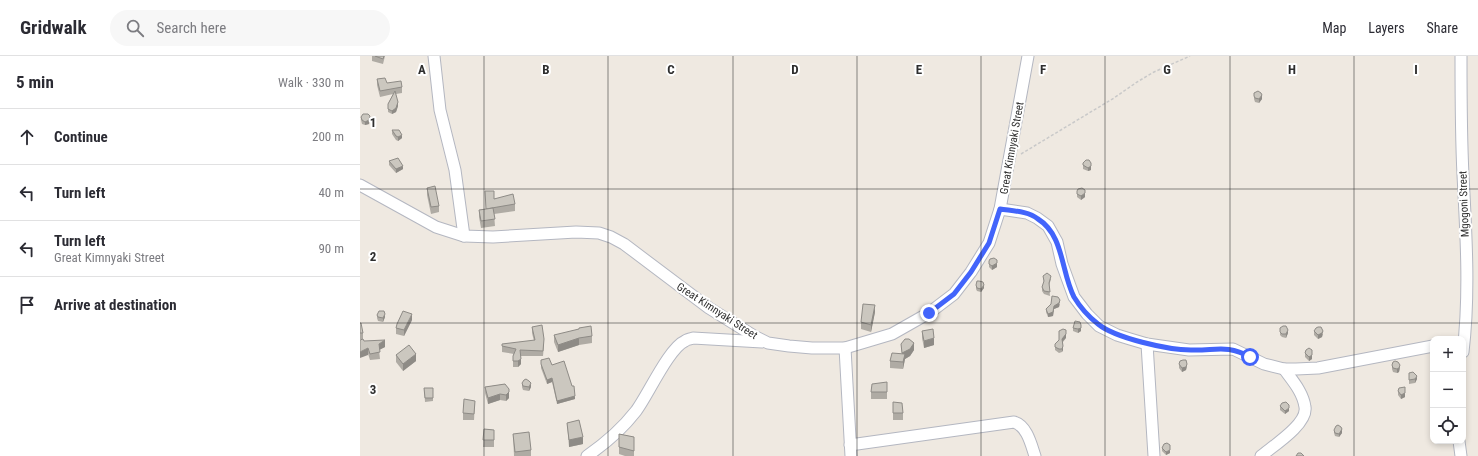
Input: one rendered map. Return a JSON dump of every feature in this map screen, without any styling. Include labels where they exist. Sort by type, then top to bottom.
[{"type":"street","points":[[434,56],[440,110],[455,170],[464,236]]},
{"type":"street","name":"Great Kimnyaki Street","points":[[360,185],[436,227],[464,236],[493,237],[576,232],[599,233],[611,237],[624,244],[709,308],[768,343],[812,348],[845,348],[892,334],[929,313],[954,294],[971,272],[989,243],[1000,209],[1028,56]]},
{"type":"street","name":"Mgogoni Street","points":[[1461,56],[1466,272],[1464,336]]},
{"type":"street","points":[[1000,209],[1027,214],[1037,218],[1048,226],[1057,242],[1062,264],[1074,297],[1087,314],[1099,326],[1117,335],[1147,344],[1190,350],[1233,349],[1264,364],[1284,368],[1318,368],[1430,347]]},
{"type":"street","points":[[587,456],[619,431],[637,410],[665,364],[678,346],[684,341],[693,338],[768,343]]},
{"type":"street","points":[[1147,344],[1154,456]]},
{"type":"street","points":[[845,348],[851,450],[1014,422],[1020,424],[1025,430],[1034,456]]},
{"type":"street","points":[[1261,456],[1302,420],[1305,412],[1305,405],[1297,386],[1284,368]]},
{"type":"street","points":[[1459,444],[1461,456]]},
{"type":"path","points":[[1009,161],[1114,98],[1154,72],[1190,56]]},
{"type":"building","points":[[375,56],[384,56],[383,59]]},
{"type":"building","points":[[385,78],[387,83],[401,81],[402,87],[380,91],[377,79]]},
{"type":"building","points":[[395,91],[398,102],[396,108],[392,111],[388,109],[388,104]]},
{"type":"building","points":[[1258,91],[1262,95],[1259,99],[1255,98],[1254,96],[1254,93]]},
{"type":"building","points":[[363,114],[368,114],[370,116],[369,120],[365,122],[362,120],[361,117]]},
{"type":"building","points":[[392,130],[399,130],[402,135],[398,137],[396,136]]},
{"type":"building","points":[[398,158],[403,166],[396,169],[389,161]]},
{"type":"building","points":[[1086,160],[1089,160],[1091,163],[1091,166],[1088,168],[1083,165]]},
{"type":"building","points":[[435,186],[439,206],[431,207],[427,188]]},
{"type":"building","points":[[1082,188],[1085,190],[1085,193],[1081,196],[1077,194],[1077,191],[1078,189]]},
{"type":"building","points":[[485,191],[494,191],[494,199],[513,194],[515,204],[486,209]]},
{"type":"building","points":[[493,208],[495,219],[481,221],[479,210]]},
{"type":"building","points":[[994,258],[997,260],[997,263],[992,266],[989,264],[989,261],[990,259]]},
{"type":"building","points":[[1047,273],[1051,276],[1049,283],[1050,292],[1044,291],[1042,287],[1044,281],[1043,276]]},
{"type":"building","points":[[977,281],[983,282],[984,285],[981,289],[977,288]]},
{"type":"building","points":[[1052,296],[1058,297],[1060,300],[1059,303],[1054,306],[1053,312],[1048,314],[1046,309],[1051,304]]},
{"type":"building","points":[[863,304],[875,305],[871,325],[861,322]]},
{"type":"building","points":[[379,311],[384,311],[385,314],[383,318],[378,317],[377,315]]},
{"type":"building","points":[[403,311],[412,314],[404,330],[396,328]]},
{"type":"building","points":[[1075,321],[1080,322],[1081,328],[1073,328]]},
{"type":"building","points":[[361,323],[363,333],[360,333]]},
{"type":"building","points":[[542,325],[544,339],[543,351],[520,350],[521,359],[518,361],[513,361],[513,356],[516,349],[502,346],[502,344],[535,340],[532,327]]},
{"type":"building","points":[[591,326],[592,336],[579,338],[558,345],[554,335],[579,328]]},
{"type":"building","points":[[1286,326],[1288,330],[1286,334],[1282,334],[1280,332],[1280,328]]},
{"type":"building","points":[[1318,327],[1321,327],[1323,331],[1318,335],[1314,331]]},
{"type":"building","points":[[933,329],[934,338],[924,341],[922,331]]},
{"type":"building","points":[[1063,329],[1066,330],[1066,334],[1062,339],[1062,349],[1059,349],[1055,347],[1055,344],[1059,340],[1059,331]]},
{"type":"building","points":[[363,339],[364,341],[385,340],[379,344],[380,352],[370,354],[368,348],[360,352],[360,340]]},
{"type":"building","points":[[905,339],[909,339],[914,343],[910,349],[902,353],[901,344]]},
{"type":"building","points":[[409,345],[416,354],[403,364],[396,355]]},
{"type":"building","points":[[1309,348],[1312,350],[1312,355],[1309,357],[1305,353]]},
{"type":"building","points":[[892,353],[905,354],[903,362],[890,361]]},
{"type":"building","points":[[549,358],[552,365],[564,361],[572,386],[574,386],[575,396],[557,401],[552,378],[547,380],[541,364],[541,360]]},
{"type":"building","points":[[1186,360],[1187,364],[1186,367],[1182,368],[1179,364],[1180,361]]},
{"type":"building","points":[[1395,361],[1400,365],[1397,369],[1393,368],[1392,365]]},
{"type":"building","points":[[1413,372],[1417,376],[1415,379],[1409,380],[1409,373]]},
{"type":"building","points":[[526,379],[531,383],[529,387],[523,386],[522,383]]},
{"type":"building","points":[[887,382],[887,392],[871,392],[872,384]]},
{"type":"building","points":[[505,384],[509,389],[509,392],[506,395],[500,394],[488,398],[485,387]]},
{"type":"building","points":[[1405,387],[1405,393],[1401,395],[1398,391],[1399,388]]},
{"type":"building","points":[[424,388],[433,388],[433,398],[425,398]]},
{"type":"building","points":[[464,399],[475,401],[474,414],[463,413]]},
{"type":"building","points":[[893,402],[902,403],[903,413],[893,413]]},
{"type":"building","points":[[1286,402],[1289,405],[1289,408],[1285,411],[1280,406],[1282,403]]},
{"type":"building","points":[[579,420],[583,437],[569,440],[567,423]]},
{"type":"building","points":[[1338,425],[1342,429],[1339,434],[1335,433],[1334,430]]},
{"type":"building","points":[[484,429],[494,430],[494,440],[483,440]]},
{"type":"building","points":[[529,432],[531,450],[515,452],[513,434]]},
{"type":"building","points":[[619,434],[634,437],[634,451],[619,447]]},
{"type":"building","points":[[1167,443],[1170,445],[1170,450],[1166,452],[1162,448],[1164,444]]},
{"type":"building","points":[[1298,453],[1301,453],[1304,456],[1296,456]]},
{"type":"route","points":[[929,313],[954,294],[971,272],[989,243],[1000,209],[1027,214],[1037,218],[1048,226],[1057,242],[1062,264],[1074,297],[1087,314],[1099,326],[1117,335],[1147,344],[1190,350],[1233,349],[1250,357]]}]
